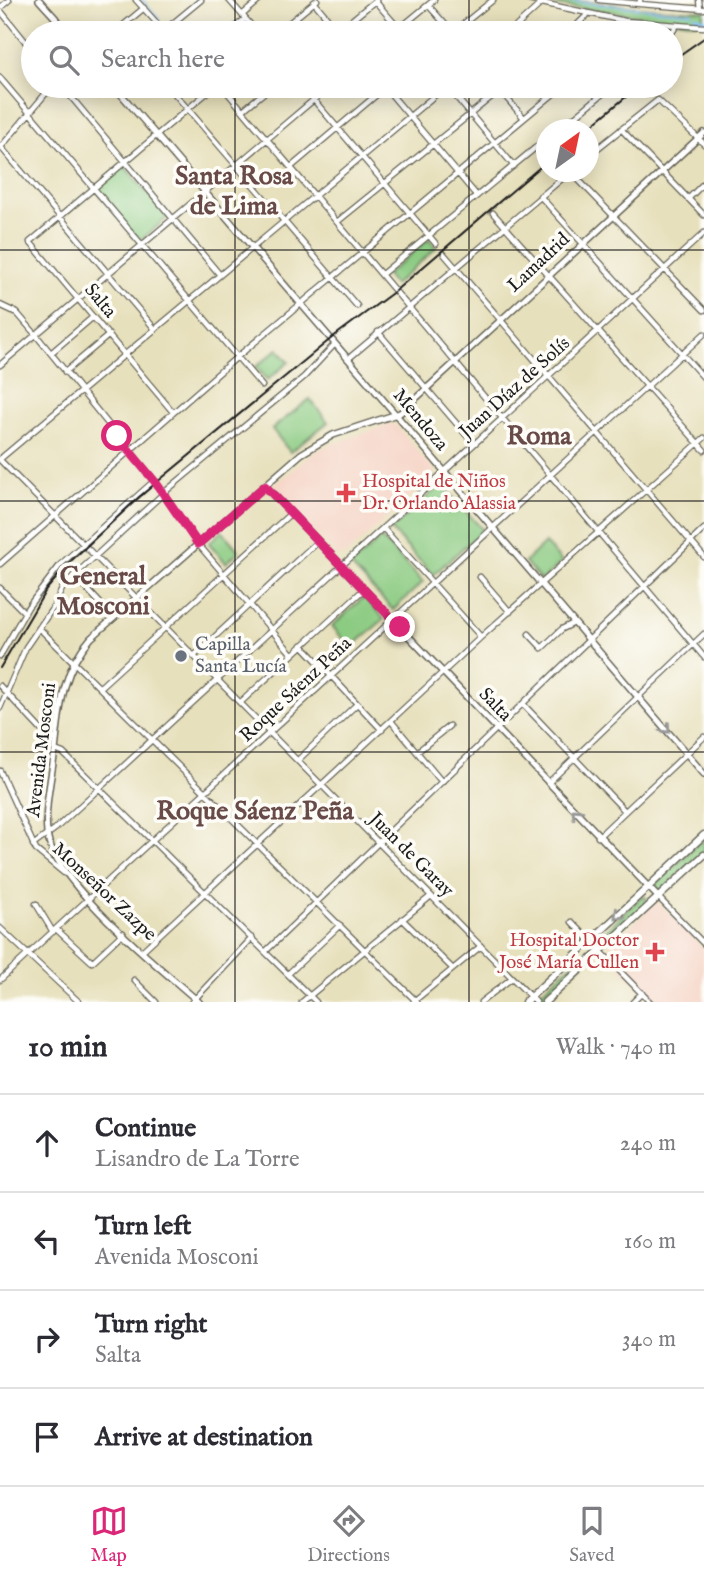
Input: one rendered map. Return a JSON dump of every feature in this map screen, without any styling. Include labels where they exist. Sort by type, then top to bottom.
[{"type":"main road","points":[[531,1000],[704,835]]},
{"type":"main road","points":[[545,1002],[704,855]]},
{"type":"street","points":[[9,0],[0,9],[21,36]]},
{"type":"street","points":[[39,0],[58,21]]},
{"type":"street","points":[[136,0],[154,21]]},
{"type":"street","points":[[176,21],[201,0]]},
{"type":"street","points":[[229,0],[247,21]]},
{"type":"street","points":[[240,21],[260,0]]},
{"type":"street","points":[[352,21],[375,0],[393,21]]},
{"type":"street","points":[[411,21],[434,0]]},
{"type":"street","points":[[468,21],[493,0]]},
{"type":"street","points":[[528,0],[633,21]]},
{"type":"street","points":[[599,0],[702,9],[699,0]]},
{"type":"street","points":[[291,21],[314,1],[330,21]]},
{"type":"street","points":[[523,21],[544,2]]},
{"type":"street","points":[[428,5],[442,21]]},
{"type":"street","points":[[128,21],[144,8]]},
{"type":"street","points":[[581,21],[588,14]]},
{"type":"street","points":[[683,25],[704,27]]},
{"type":"street","points":[[0,78],[139,245],[262,386]]},
{"type":"street","points":[[42,98],[0,147],[155,329]]},
{"type":"street","points":[[72,98],[220,275]]},
{"type":"street","name":"Mendoza","points":[[124,98],[443,473],[704,774]]},
{"type":"street","points":[[178,98],[357,306]]},
{"type":"street","points":[[60,216],[201,98]]},
{"type":"street","points":[[232,98],[704,657]]},
{"type":"street","points":[[243,110],[258,98]]},
{"type":"street","points":[[291,167],[372,98]]},
{"type":"street","points":[[396,98],[477,196]]},
{"type":"street","points":[[0,460],[432,98]]},
{"type":"street","points":[[457,98],[514,166]]},
{"type":"street","points":[[337,222],[487,98]]},
{"type":"street","points":[[509,98],[524,118]]},
{"type":"street","points":[[0,564],[331,276],[548,98]]},
{"type":"street","points":[[572,119],[598,98]]},
{"type":"street","points":[[0,365],[313,99],[436,244]]},
{"type":"street","points":[[599,148],[658,100],[704,144]]},
{"type":"street","points":[[621,129],[704,215]]},
{"type":"street","name":"Lamadrid","points":[[395,416],[704,133]]},
{"type":"street","points":[[382,275],[536,148]]},
{"type":"street","points":[[348,359],[558,182]]},
{"type":"street","points":[[580,182],[704,310]]},
{"type":"street","points":[[688,199],[704,183]]},
{"type":"street","points":[[540,196],[704,378]]},
{"type":"street","points":[[493,213],[704,450]]},
{"type":"street","name":"Salta","points":[[60,216],[30,242],[173,412]]},
{"type":"street","name":"Juan Díaz de Solís","points":[[33,845],[98,789],[704,233]]},
{"type":"street","points":[[444,254],[704,557]]},
{"type":"street","points":[[0,305],[9,307],[36,334],[154,481],[198,544],[292,654]]},
{"type":"street","points":[[51,353],[93,317]]},
{"type":"street","points":[[378,332],[474,444]]},
{"type":"street","name":"Roque Sáenz Peña","points":[[0,980],[704,334]]},
{"type":"street","points":[[65,372],[109,335]]},
{"type":"street","points":[[0,708],[20,659],[61,589],[163,495],[304,377],[334,345]]},
{"type":"street","name":"Avenida Mosconi","points":[[64,873],[53,854],[47,834],[56,740],[62,691],[74,662],[91,638],[265,486],[321,441],[395,416]]},
{"type":"street","points":[[143,950],[481,637],[704,438]]},
{"type":"street","name":"Juan de Garay","points":[[0,460],[271,732],[531,1000]]},
{"type":"street","points":[[0,656],[25,613],[55,571],[154,481]]},
{"type":"street","name":"Salta","points":[[265,486],[598,837],[703,941]]},
{"type":"street","points":[[99,688],[291,513]]},
{"type":"street","points":[[383,528],[481,637]]},
{"type":"street","points":[[265,952],[704,529]]},
{"type":"street","points":[[194,656],[318,541]]},
{"type":"street","points":[[74,575],[100,603]]},
{"type":"street","points":[[480,577],[510,612]]},
{"type":"street","points":[[0,588],[25,613]]},
{"type":"street","points":[[241,702],[363,590]]},
{"type":"street","points":[[529,635],[542,649],[562,629],[574,623]]},
{"type":"street","points":[[39,628],[415,1001],[481,946]]},
{"type":"street","points":[[548,783],[704,634]]},
{"type":"street","points":[[302,645],[382,730]]},
{"type":"street","points":[[0,686],[45,734],[56,740]]},
{"type":"street","points":[[298,760],[357,704]]},
{"type":"street","points":[[523,704],[625,811]]},
{"type":"street","points":[[391,721],[442,782]]},
{"type":"street","points":[[417,752],[449,726]]},
{"type":"street","points":[[598,837],[704,737]]},
{"type":"street","points":[[55,750],[64,754],[316,1002]]},
{"type":"street","name":"Monseñor Zazpe","points":[[0,771],[33,845],[195,1001]]},
{"type":"street","points":[[302,1002],[364,948],[431,896]]},
{"type":"street","points":[[36,904],[55,930],[92,962],[123,933]]},
{"type":"street","points":[[402,919],[453,969]]},
{"type":"street","points":[[572,922],[650,1002]]},
{"type":"street","points":[[288,974],[340,925]]},
{"type":"street","points":[[0,928],[79,1002]]},
{"type":"street","points":[[195,1001],[251,938]]},
{"type":"street","points":[[481,1002],[512,978]]},
{"type":"street","points":[[134,980],[156,1002]]},
{"type":"street","points":[[633,1002],[642,993]]},
{"type":"shaded area","name":"Hospital de Niños Dr. Orlando Alassia","points":[[395,424],[434,470],[434,475],[347,554],[339,556],[274,490],[274,485],[319,449]]},
{"type":"shaded area","name":"Hospital Doctor José María Cullen","points":[[657,901],[704,948],[704,1002],[654,1002],[607,954],[606,950]]},
{"type":"green space","points":[[547,0],[704,10],[704,16],[697,23],[548,4]]},
{"type":"green space","points":[[124,166],[168,217],[140,241],[96,190]]},
{"type":"green space","points":[[429,239],[436,248],[394,285],[386,275]]},
{"type":"green space","points":[[278,349],[289,362],[267,380],[256,367]]},
{"type":"green space","points":[[310,399],[328,422],[290,452],[272,429]]},
{"type":"green space","points":[[441,484],[483,530],[433,575],[391,530]]},
{"type":"green space","points":[[222,531],[239,551],[226,563],[209,543]]},
{"type":"green space","points":[[381,538],[423,582],[393,610],[351,566]]},
{"type":"green space","points":[[545,543],[562,562],[541,581],[525,562]]},
{"type":"green space","points":[[364,597],[384,619],[351,648],[332,626]]},
{"type":"green space","points":[[704,838],[704,852],[661,891],[657,891],[655,885]]},
{"type":"green space","points":[[642,896],[647,898],[646,904],[607,941],[603,940],[602,934]]},
{"type":"green space","points":[[591,947],[594,953],[543,1001],[540,1000],[537,995]]},
{"type":"waterway","points":[[142,0],[159,19]]},
{"type":"waterway","points":[[555,0],[692,13]]},
{"type":"waterway","points":[[695,17],[704,20]]},
{"type":"railway","points":[[683,53],[704,38]]},
{"type":"railway","points":[[599,119],[625,98]]},
{"type":"railway","points":[[0,668],[46,590],[72,560],[139,497],[333,337],[395,291],[536,171]]},
{"type":"place","name":"Hospital de Niños Dr. Orlando Alassia","points":[[346,493]]},
{"type":"place","name":"Capilla Santa Lucía","points":[[181,656]]},
{"type":"place","name":"Hospital Doctor José María Cullen","points":[[655,952]]},
{"type":"district","name":"Santa Rosa de Lima","points":[[234,191]]},
{"type":"district","name":"Roma","points":[[539,436]]},
{"type":"district","name":"General Mosconi","points":[[103,591]]},
{"type":"district","name":"Roque Sáenz Peña","points":[[255,811]]},
{"type":"route","points":[[117,436],[156,483],[198,544],[265,486],[400,627]]}]
